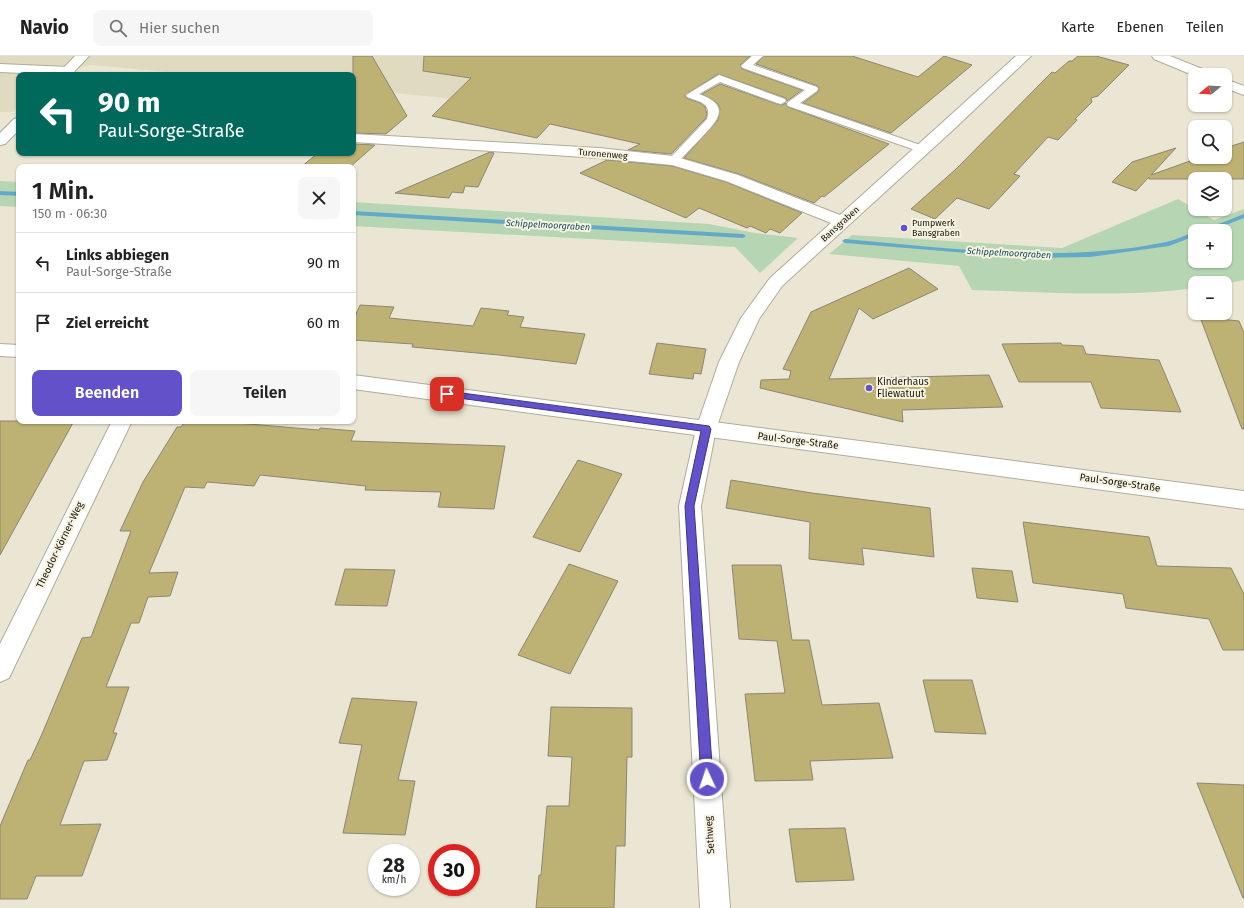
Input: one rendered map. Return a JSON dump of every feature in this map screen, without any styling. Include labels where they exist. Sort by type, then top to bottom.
[{"type":"street","points":[[67,72],[82,56]]},
{"type":"street","name":"Bansgraben","points":[[706,429],[729,362],[750,318],[776,282],[948,127],[1024,56]]},
{"type":"street","points":[[1159,56],[1188,68]]},
{"type":"street","points":[[0,68],[53,72]]},
{"type":"street","points":[[1232,86],[1244,91]]},
{"type":"street","points":[[0,141],[16,125]]},
{"type":"street","name":"Turonenweg","points":[[356,138],[599,152],[673,161],[732,178],[842,222]]},
{"type":"street","points":[[0,350],[16,351]]},
{"type":"street","name":"Paul-Sorge-Straße","points":[[356,382],[1244,500]]},
{"type":"street","name":"Theodor-Körner-Weg","points":[[0,670],[121,424]]},
{"type":"street","name":"Sethweg","points":[[706,429],[690,506],[715,908]]},
{"type":"lane","points":[[758,56],[746,66],[813,89],[792,104],[922,149]]},
{"type":"lane","points":[[673,161],[712,120],[714,114],[713,107],[709,102],[691,96],[719,78],[782,101]]},
{"type":"shaded area","points":[[0,56],[704,56],[611,114],[356,89],[356,72],[169,72],[91,65],[62,72],[16,72],[16,108],[12,112],[0,112]]},
{"type":"green space","points":[[0,181],[16,182],[16,207],[0,206]]},
{"type":"green space","points":[[1178,199],[1188,205],[1188,216],[1207,216],[1214,220],[1225,216],[1232,216],[1232,213],[1244,209],[1244,280],[1232,283],[1232,276],[1188,276],[1188,289],[1139,293],[1084,294],[972,290],[959,266],[829,254],[852,235],[1062,248]]},
{"type":"green space","points":[[356,202],[709,224],[755,233],[798,238],[760,273],[735,247],[356,226]]},
{"type":"building","points":[[353,56],[372,56],[407,116],[386,134],[356,133],[356,72],[353,72]]},
{"type":"building","points":[[424,56],[750,56],[740,65],[742,69],[802,90],[787,101],[786,98],[718,74],[685,95],[686,98],[700,103],[705,107],[707,114],[706,118],[671,154],[628,150],[640,144],[550,124],[537,138],[432,116],[471,78],[423,71]]},
{"type":"building","points":[[764,56],[852,56],[918,77],[944,56],[972,65],[891,133],[803,103],[818,92],[818,86],[756,64]]},
{"type":"building","points":[[1078,56],[1096,56],[1129,65],[1098,96],[1091,98],[1092,102],[1075,119],[1077,120],[1058,140],[1048,137],[1014,174],[1020,176],[989,209],[957,198],[935,219],[911,209],[956,169],[1052,72],[1055,73],[1069,61],[1072,61]]},
{"type":"building","points":[[720,84],[777,104],[782,105],[786,103],[788,107],[889,144],[824,197],[822,196],[814,203],[739,174],[684,158],[718,120],[720,108],[717,103],[702,94]]},
{"type":"building","points":[[1244,142],[1244,179],[1232,179],[1232,172],[1188,172],[1188,179],[1149,179],[1149,177],[1136,191],[1112,182],[1132,162],[1176,148],[1151,175],[1188,162],[1188,164],[1232,164],[1232,146]]},
{"type":"building","points":[[356,144],[375,145],[353,164],[305,164],[314,156],[356,156]]},
{"type":"building","points":[[490,152],[494,153],[478,187],[465,186],[463,193],[452,192],[449,198],[395,193]]},
{"type":"building","points":[[607,160],[672,166],[726,182],[802,213],[780,233],[770,229],[766,233],[750,226],[747,228],[699,208],[686,218],[580,173]]},
{"type":"building","points":[[909,268],[938,289],[873,319],[859,308],[829,379],[989,375],[1003,407],[902,410],[903,422],[760,388],[761,380],[789,379],[791,371],[783,369],[811,312]]},
{"type":"building","points":[[360,305],[394,307],[389,318],[473,326],[481,308],[509,311],[507,315],[524,317],[520,327],[585,334],[576,364],[412,347],[413,344],[356,340],[356,314]]},
{"type":"building","points":[[1201,320],[1239,321],[1244,333],[1244,429],[1242,429]]},
{"type":"building","points":[[657,343],[706,349],[701,374],[694,373],[693,379],[649,374]]},
{"type":"building","points":[[1061,343],[1062,345],[1083,346],[1086,354],[1159,360],[1181,412],[1101,408],[1091,382],[1019,382],[1002,344]]},
{"type":"building","points":[[0,421],[16,421],[16,424],[72,424],[0,555]]},
{"type":"building","points":[[183,424],[249,424],[319,430],[320,428],[355,431],[351,441],[505,446],[494,509],[438,507],[441,492],[365,490],[366,486],[260,475],[254,486],[207,482],[204,488],[185,487],[149,573],[178,572],[170,596],[148,597],[139,623],[131,623],[106,687],[129,687],[113,733],[117,733],[107,760],[84,761],[60,825],[101,824],[82,876],[36,876],[27,899],[0,899],[0,826],[28,760],[30,760],[42,734],[82,638],[91,637],[131,531],[120,531],[143,482],[177,427],[181,427]]},
{"type":"building","points":[[578,460],[622,474],[580,552],[533,537]]},
{"type":"building","points":[[731,480],[812,493],[930,508],[934,557],[862,548],[864,565],[809,559],[810,522],[726,508]]},
{"type":"building","points":[[1023,522],[1149,537],[1157,566],[1231,568],[1244,594],[1244,650],[1223,650],[1209,619],[1126,608],[1123,594],[1033,583]]},
{"type":"building","points":[[569,564],[618,581],[570,674],[518,655]]},
{"type":"building","points":[[732,565],[781,565],[792,640],[809,640],[822,705],[879,703],[893,758],[810,761],[813,780],[755,781],[745,694],[785,693],[777,641],[739,639]]},
{"type":"building","points":[[972,568],[1012,571],[1018,602],[977,598]]},
{"type":"building","points":[[345,569],[395,570],[387,606],[335,605]]},
{"type":"building","points":[[923,680],[972,680],[986,734],[935,732]]},
{"type":"building","points":[[352,698],[417,702],[398,780],[415,781],[405,835],[343,833],[362,745],[339,743]]},
{"type":"building","points":[[551,707],[632,708],[632,757],[627,757],[625,846],[616,846],[614,908],[536,908],[539,875],[541,875],[547,806],[569,806],[572,757],[548,756]]},
{"type":"building","points":[[1197,783],[1244,785],[1244,898],[1243,898]]},
{"type":"building","points":[[845,828],[854,880],[796,882],[789,829]]},
{"type":"waterway","name":"Schippelmoorgraben","points":[[0,193],[16,194]]},
{"type":"waterway","name":"Schippelmoorgraben","points":[[356,213],[743,236]]},
{"type":"waterway","name":"Schippelmoorgraben","points":[[1223,224],[1244,216]]},
{"type":"waterway","name":"Schippelmoorgraben","points":[[845,241],[1028,256],[1090,255],[1169,244],[1188,237]]},
{"type":"place","name":"Pumpwerk Bansgraben","points":[[904,228]]},
{"type":"place","name":"Kinderhaus Fliewatuut","points":[[869,388]]},
{"type":"route","points":[[447,394],[706,429],[690,506],[707,779]]}]
